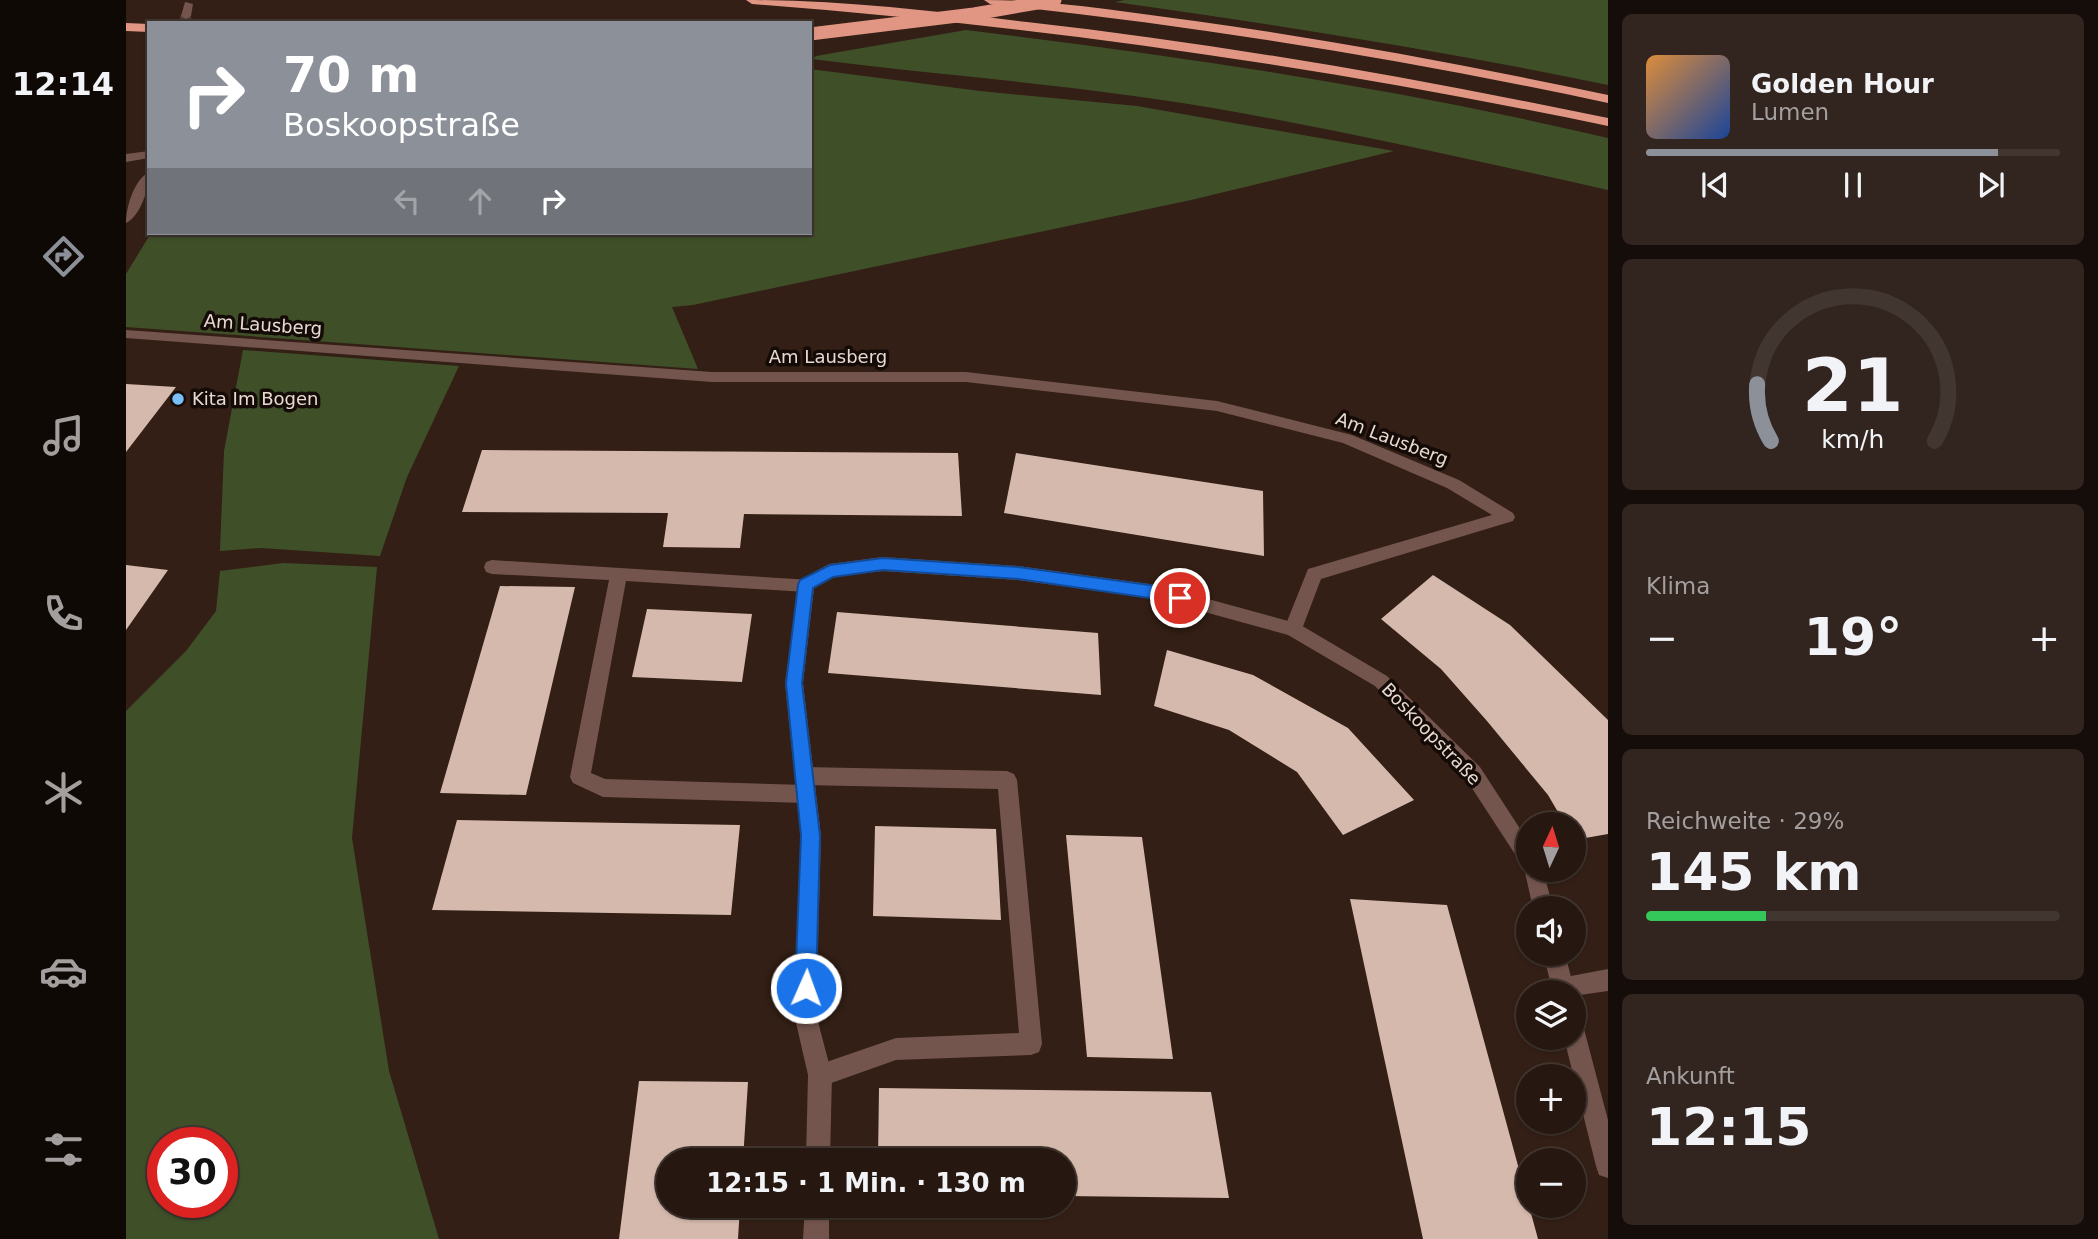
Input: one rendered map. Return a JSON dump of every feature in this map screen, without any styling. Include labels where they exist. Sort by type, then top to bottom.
[{"type":"highway","points":[[752,0],[988,19],[1192,46],[1404,81],[1608,122]]},
{"type":"highway","points":[[990,0],[1198,25],[1356,50],[1608,99]]},
{"type":"highway","points":[[812,34],[974,14],[1055,0]]},
{"type":"highway","points":[[126,27],[147,28]]},
{"type":"street","points":[[186,16],[188,4]]},
{"type":"street","points":[[126,158],[147,154]]},
{"type":"street","points":[[126,219],[147,180]]},
{"type":"street","name":"Am Lausberg","points":[[126,334],[712,377],[966,377],[1217,406],[1347,439],[1453,484],[1507,517],[1314,574],[1293,629]]},
{"type":"street","name":"Boskoopstraße","points":[[806,585],[830,571],[883,564],[1018,573],[1157,592],[1293,629],[1381,681],[1473,773],[1516,841]]},
{"type":"street","points":[[492,567],[806,585],[794,683],[811,836],[805,1014],[820,1075],[818,1148]]},
{"type":"street","points":[[619,574],[580,777],[603,788],[1007,780],[1031,1044],[897,1049],[820,1075]]},
{"type":"street","points":[[1586,984],[1608,979]]},
{"type":"street","points":[[1578,1050],[1608,1166]]},
{"type":"street","points":[[816,1239],[817,1218]]},
{"type":"green space","points":[[1608,0],[1608,85],[1362,39],[1115,2]]},
{"type":"green space","points":[[966,30],[1288,75],[1449,104],[1608,138],[1608,190],[1361,136],[1213,108],[1063,87],[812,59],[816,56]]},
{"type":"green space","points":[[812,69],[980,91],[1137,106],[1394,151],[1191,200],[693,305],[672,307],[698,369],[126,327],[126,274],[150,235],[812,235]]},
{"type":"green space","points":[[243,350],[459,366],[407,477],[380,556],[261,548],[220,551],[224,451]]},
{"type":"green space","points":[[283,563],[377,567],[352,838],[389,1071],[439,1239],[126,1239],[126,711],[186,651],[216,611],[220,571]]},
{"type":"building","points":[[126,384],[176,387],[126,452]]},
{"type":"building","points":[[482,450],[958,453],[962,516],[744,514],[740,548],[663,547],[668,513],[462,512]]},
{"type":"building","points":[[1016,453],[1263,491],[1264,556],[1004,513]]},
{"type":"building","points":[[126,565],[168,570],[126,630]]},
{"type":"building","points":[[1433,575],[1510,625],[1608,720],[1608,834],[1586,838],[1586,812],[1558,812],[1548,795],[1441,669],[1381,619]]},
{"type":"building","points":[[500,586],[575,587],[526,795],[440,793]]},
{"type":"building","points":[[647,609],[752,614],[742,682],[632,677]]},
{"type":"building","points":[[837,612],[1098,633],[1101,695],[828,673]]},
{"type":"building","points":[[1167,650],[1253,675],[1348,728],[1414,800],[1343,835],[1297,772],[1229,730],[1154,706]]},
{"type":"building","points":[[457,820],[740,825],[731,915],[432,910]]},
{"type":"building","points":[[875,826],[996,829],[1001,920],[873,916]]},
{"type":"building","points":[[1066,835],[1142,837],[1173,1059],[1087,1057]]},
{"type":"building","points":[[1350,899],[1447,905],[1516,1158],[1516,1218],[1532,1218],[1538,1239],[1423,1239]]},
{"type":"building","points":[[639,1081],[748,1082],[744,1148],[656,1148],[656,1218],[739,1218],[738,1239],[619,1239]]},
{"type":"building","points":[[879,1088],[1211,1092],[1229,1198],[1076,1196],[1076,1148],[878,1148]]},
{"type":"tunnel","points":[[185,21],[186,16]]},
{"type":"place","name":"Kita Im Bogen","points":[[178,399]]},
{"type":"route","points":[[806,988],[811,836],[794,683],[806,585],[830,571],[883,564],[1018,573],[1157,592],[1180,598]]}]
